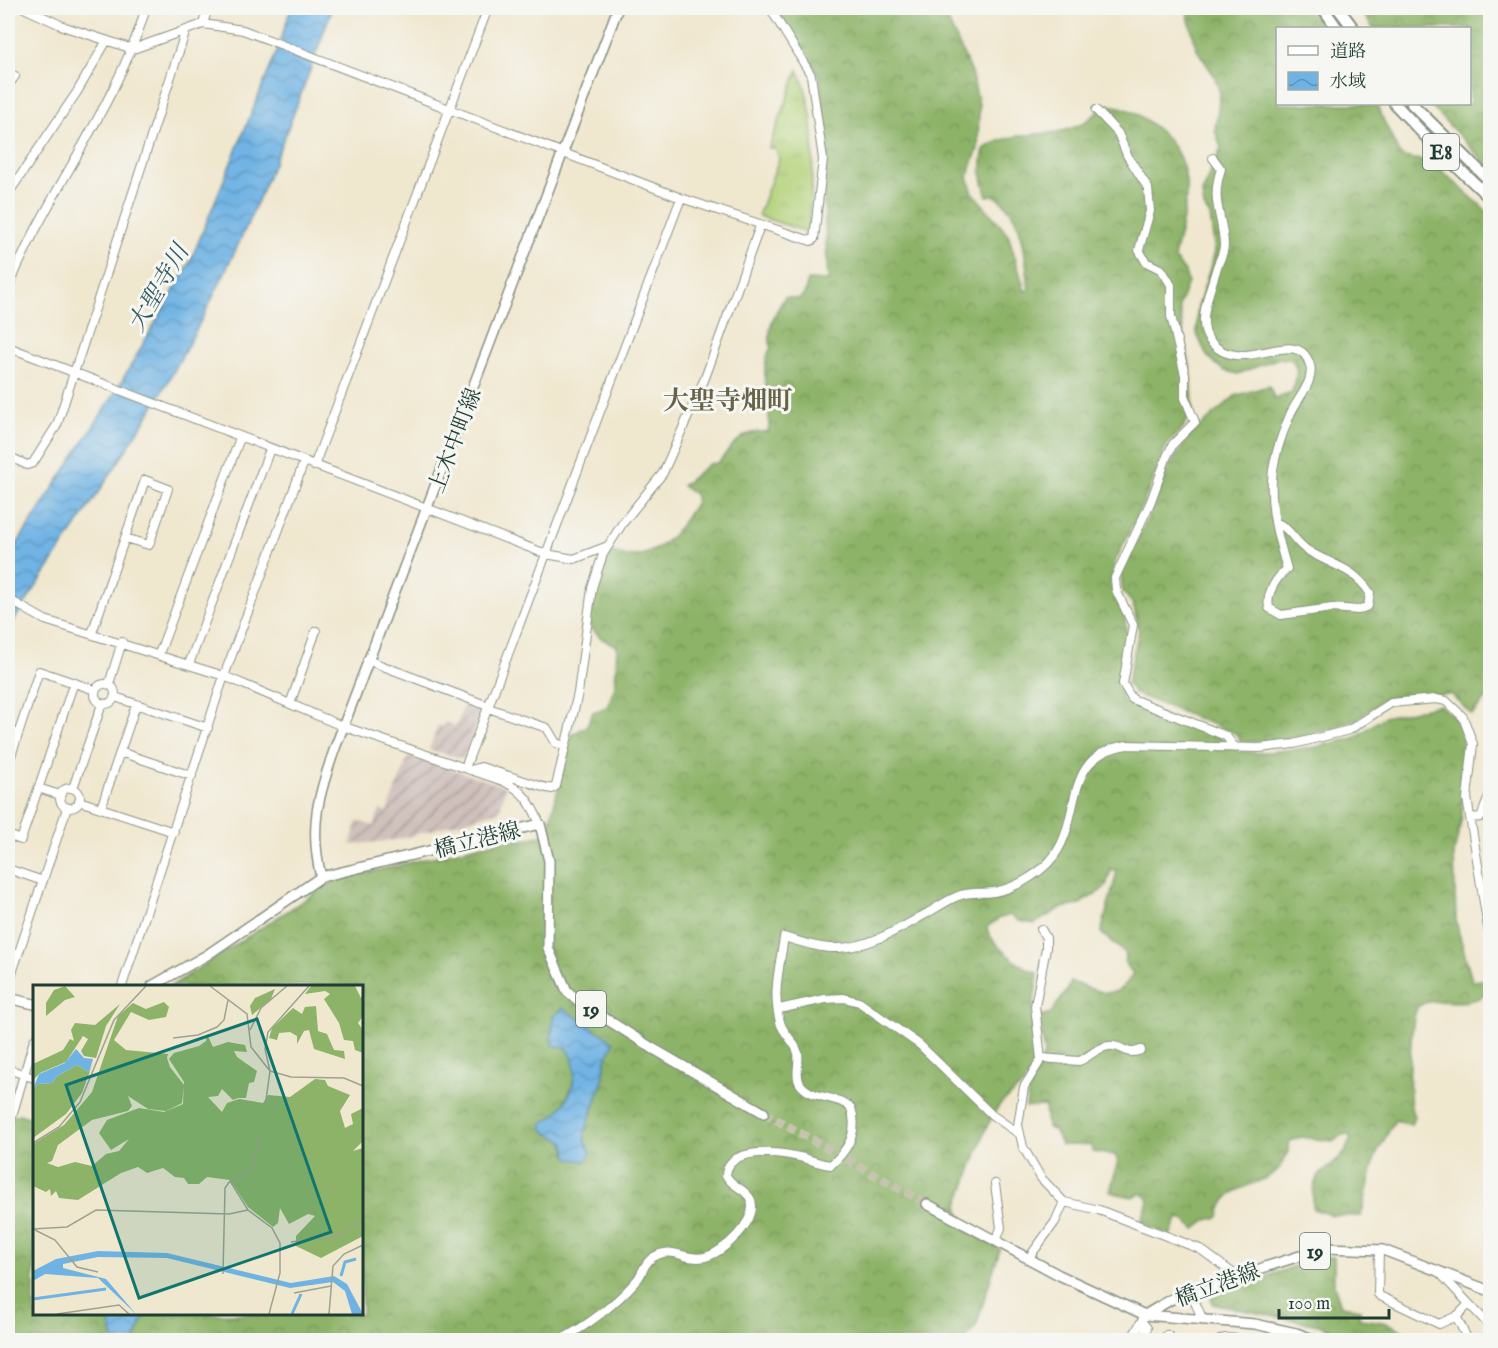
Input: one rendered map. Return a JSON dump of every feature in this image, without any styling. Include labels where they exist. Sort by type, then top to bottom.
[{"type":"highway","points":[[1323,8],[1336,27]]},
{"type":"highway","points":[[1338,8],[1352,27]]},
{"type":"highway","name":"E8","points":[[1396,105],[1434,145],[1491,198]]},
{"type":"highway","name":"E8","points":[[1413,105],[1491,181]]},
{"type":"main road","name":"上木中町線","points":[[321,877],[315,852],[316,811],[342,726],[428,509],[618,8]]},
{"type":"main road","name":"橋立港線","points":[[155,985],[199,960],[321,877],[540,824],[549,861],[548,948],[567,991],[580,1003],[652,1048],[764,1113]]},
{"type":"main road","points":[[8,998],[33,1004]]},
{"type":"main road","points":[[927,1204],[1144,1318],[1255,1324],[1315,1341]]},
{"type":"main road","name":"橋立港線","points":[[1144,1318],[1177,1296],[1196,1293],[1325,1248],[1379,1250],[1491,1291]]},
{"type":"street","points":[[24,8],[106,42],[133,49],[203,24],[243,30],[449,111],[564,152],[681,198],[811,242],[814,239],[823,159],[811,75],[770,8]]},
{"type":"street","points":[[8,289],[33,232],[133,49],[146,8]]},
{"type":"street","points":[[203,24],[208,8]]},
{"type":"street","points":[[314,466],[488,8]]},
{"type":"street","points":[[8,456],[27,465],[33,463],[57,425],[186,30]]},
{"type":"street","points":[[8,194],[77,92],[106,42]]},
{"type":"street","points":[[8,86],[15,76]]},
{"type":"street","points":[[1096,110],[1118,133],[1127,155],[1148,188],[1150,211],[1139,250],[1146,262],[1162,270],[1171,285],[1171,316],[1185,375],[1185,398],[1195,422],[1173,444],[1151,501],[1115,578],[1116,590],[1133,625],[1123,684],[1132,699],[1226,736],[1235,748]]},
{"type":"street","points":[[1214,158],[1221,169],[1215,197],[1224,245],[1207,305],[1205,332],[1210,342],[1229,355],[1238,357],[1291,348],[1302,353],[1310,364],[1310,374],[1286,424],[1273,472],[1275,522],[1280,551],[1287,569],[1277,577],[1268,602],[1272,611],[1281,615],[1332,608],[1358,610],[1368,606],[1370,593],[1354,574],[1342,565],[1307,550],[1285,526],[1275,522]]},
{"type":"street","points":[[468,769],[488,707],[681,198]]},
{"type":"street","points":[[468,769],[481,767],[552,789],[558,782],[578,693],[592,588],[608,546],[622,524],[663,473],[705,378],[760,226]]},
{"type":"street","points":[[8,347],[74,370],[168,410],[546,554],[574,559],[608,546]]},
{"type":"street","points":[[159,654],[240,438]]},
{"type":"street","points":[[189,664],[270,449]]},
{"type":"street","points":[[123,985],[224,676],[304,462]]},
{"type":"street","points":[[92,633],[145,480],[168,489],[149,545],[125,538]]},
{"type":"street","points":[[8,599],[37,615],[224,676],[342,726],[519,789],[531,802],[540,824]]},
{"type":"street","points":[[290,704],[316,631]]},
{"type":"street","points":[[109,684],[122,642]]},
{"type":"street","points":[[367,660],[547,728],[556,743],[565,746]]},
{"type":"street","points":[[8,765],[39,671],[95,690]]},
{"type":"street","points":[[8,835],[21,840],[74,682]]},
{"type":"street","points":[[95,690],[102,683],[109,684],[114,688],[115,697]]},
{"type":"street","points":[[95,690],[97,700],[102,704],[109,703],[115,697]]},
{"type":"street","points":[[115,697],[208,728]]},
{"type":"street","points":[[560,1341],[590,1321],[630,1287],[653,1257],[669,1251],[693,1258],[709,1256],[724,1246],[748,1222],[752,1206],[750,1199],[726,1175],[726,1168],[735,1158],[747,1154],[792,1155],[831,1165],[849,1143],[855,1128],[851,1108],[842,1101],[814,1093],[800,1085],[799,1055],[781,1025],[776,978],[784,937],[831,948],[856,945],[894,930],[958,896],[995,892],[1023,881],[1046,865],[1057,851],[1065,831],[1079,778],[1089,764],[1107,749],[1135,744],[1235,748],[1294,744],[1338,735],[1358,726],[1386,704],[1441,699],[1459,711],[1467,723],[1473,744],[1474,752],[1467,785],[1470,818],[1491,940]]},
{"type":"street","points":[[73,788],[102,704]]},
{"type":"street","points":[[101,808],[136,705]]},
{"type":"street","points":[[120,752],[192,776]]},
{"type":"street","points":[[38,788],[60,795]]},
{"type":"street","points":[[60,795],[64,790],[73,788]]},
{"type":"street","points":[[73,788],[78,792],[80,801]]},
{"type":"street","points":[[1470,818],[1481,817],[1491,794]]},
{"type":"street","points":[[60,795],[62,804],[67,808],[74,807],[80,801]]},
{"type":"street","points":[[80,801],[174,832]]},
{"type":"street","points":[[8,985],[67,808]]},
{"type":"street","points":[[8,869],[43,881]]},
{"type":"street","points":[[1018,1133],[1024,1087],[1041,1059],[1035,1006],[1046,948],[1046,938],[1041,928]]},
{"type":"street","points":[[779,1009],[825,999],[844,998],[859,1002],[920,1044],[992,1115],[1018,1133],[1034,1169],[1064,1202],[1099,1210],[1200,1249],[1238,1277]]},
{"type":"street","points":[[8,1130],[33,1043]]},
{"type":"street","points":[[1041,1059],[1083,1061],[1094,1050],[1110,1046],[1131,1054],[1141,1050]]},
{"type":"street","points":[[8,1070],[33,1078]]},
{"type":"street","points":[[995,1184],[1001,1228],[996,1241]]},
{"type":"street","points":[[1028,1259],[1055,1222],[1064,1202]]},
{"type":"street","points":[[1379,1250],[1378,1294],[1380,1296],[1435,1323],[1456,1316],[1469,1304]]},
{"type":"street","points":[[1436,1269],[1491,1326]]},
{"type":"street","points":[[1196,1293],[1193,1298],[1203,1320]]},
{"type":"street","points":[[1456,1316],[1468,1341]]},
{"type":"street","points":[[1131,1341],[1144,1318]]},
{"type":"street","points":[[1141,1341],[1147,1328],[1144,1318]]},
{"type":"street","points":[[1162,1341],[1167,1335],[1174,1341]]},
{"type":"street","points":[[1220,1341],[1225,1338],[1254,1341]]},
{"type":"shaded area","points":[[465,702],[482,709],[464,759],[429,750],[438,725],[443,727],[445,722],[456,726]]},
{"type":"shaded area","points":[[409,755],[506,787],[499,811],[396,840],[350,845],[357,821],[374,826],[380,810],[387,812]]},
{"type":"green space","points":[[775,8],[942,8],[971,71],[979,105],[978,148],[968,176],[972,192],[1008,234],[1025,291],[1029,290],[1022,238],[1018,225],[1005,204],[994,195],[987,196],[982,173],[984,149],[1016,136],[1060,131],[1074,127],[1089,119],[1105,105],[1124,108],[1135,113],[1167,138],[1178,153],[1184,168],[1186,201],[1174,257],[1185,272],[1188,282],[1179,306],[1192,379],[1193,411],[1182,429],[1166,446],[1147,495],[1116,560],[1110,584],[1124,614],[1128,642],[1121,662],[1121,700],[1223,739],[1238,751],[1258,753],[1316,747],[1354,738],[1384,717],[1440,705],[1461,723],[1469,749],[1463,774],[1462,817],[1454,853],[1456,922],[1472,981],[1484,980],[1490,983],[1490,996],[1484,995],[1467,1001],[1431,1002],[1417,1008],[1412,1030],[1410,1063],[1410,1096],[1414,1116],[1411,1125],[1395,1120],[1375,1157],[1361,1216],[1332,1215],[1313,1209],[1313,1190],[1317,1177],[1345,1153],[1351,1136],[1345,1134],[1332,1141],[1301,1137],[1290,1141],[1285,1159],[1277,1170],[1266,1178],[1232,1194],[1224,1203],[1219,1217],[1207,1220],[1195,1229],[1179,1217],[1170,1235],[1141,1223],[1149,1199],[1141,1193],[1132,1197],[1110,1192],[1118,1161],[1115,1155],[1093,1152],[1090,1145],[1061,1145],[1055,1131],[1047,1127],[1045,1106],[1026,1107],[1029,1089],[1044,1055],[1040,1016],[1051,1013],[1071,982],[1098,991],[1113,992],[1127,983],[1133,973],[1126,966],[1124,952],[1101,933],[1117,872],[1111,870],[1106,886],[1078,905],[1061,908],[1034,924],[1019,921],[1011,915],[1000,918],[987,927],[1000,948],[1031,971],[1038,973],[1032,1015],[1036,1059],[1024,1084],[1000,1104],[987,1126],[958,1205],[964,1229],[1000,1249],[976,1326],[965,1340],[135,1340],[145,1315],[363,1315],[363,985],[173,985],[334,881],[478,846],[512,839],[526,840],[547,833],[572,734],[586,727],[593,712],[607,707],[615,687],[617,646],[602,639],[588,625],[595,590],[610,552],[633,556],[654,550],[663,544],[685,520],[696,502],[694,494],[682,486],[709,464],[718,463],[734,444],[745,436],[751,433],[768,432],[769,410],[765,368],[771,347],[772,321],[785,297],[798,299],[804,295],[808,280],[828,281],[824,199],[827,160],[820,77]],"holes":[[[563,1008],[614,1042],[606,1059],[603,1080],[585,1132],[585,1141],[591,1153],[567,1154],[564,1141],[547,1133],[570,1091],[576,1067],[574,1057],[567,1048],[550,1040],[553,1017]]]},
{"type":"green space","points":[[1186,8],[1311,8],[1325,27],[1276,27],[1276,105],[1376,105],[1403,157],[1432,162],[1490,214],[1490,694],[1472,715],[1451,694],[1384,698],[1360,717],[1330,730],[1282,741],[1241,742],[1235,733],[1135,694],[1127,683],[1139,631],[1133,604],[1123,592],[1121,575],[1168,468],[1190,436],[1235,396],[1269,386],[1274,398],[1292,392],[1297,371],[1293,360],[1279,358],[1238,374],[1223,370],[1207,356],[1197,334],[1197,310],[1215,252],[1210,216],[1204,207],[1202,193],[1221,148],[1215,130],[1220,93],[1214,75],[1197,50]]},
{"type":"green space","points":[[1359,8],[1490,8],[1490,168],[1430,105],[1471,105],[1471,27],[1372,27]]},
{"type":"green space","points":[[798,70],[810,109],[812,129],[813,171],[808,232],[758,216],[779,159],[776,149],[769,148]]},
{"type":"green space","points":[[19,1114],[33,1119],[33,1315],[108,1315],[114,1340],[8,1340],[8,1118]]},
{"type":"green space","points":[[1320,1257],[1334,1257],[1334,1285],[1341,1306],[1360,1309],[1359,1319],[1397,1327],[1408,1335],[1404,1340],[1354,1340],[1319,1325],[1213,1304],[1211,1297]]},
{"type":"water","points":[[291,8],[332,8],[295,111],[230,263],[152,409],[8,630],[8,558],[115,393],[190,262],[277,51]]},
{"type":"water","points":[[563,1008],[614,1042],[606,1059],[603,1080],[585,1132],[585,1141],[591,1153],[585,1162],[569,1158],[564,1141],[542,1128],[544,1122],[553,1117],[567,1100],[574,1078],[572,1056],[566,1047],[552,1045],[553,1017]]},
{"type":"water","points":[[108,1315],[145,1315],[135,1340],[114,1340]]},
{"type":"tunnel","points":[[764,1113],[927,1204]]},
{"type":"district","name":"大聖寺畑町","points":[[728,400]]},
{"type":"water label","name":"大聖寺川","points":[[158,288]]}]
